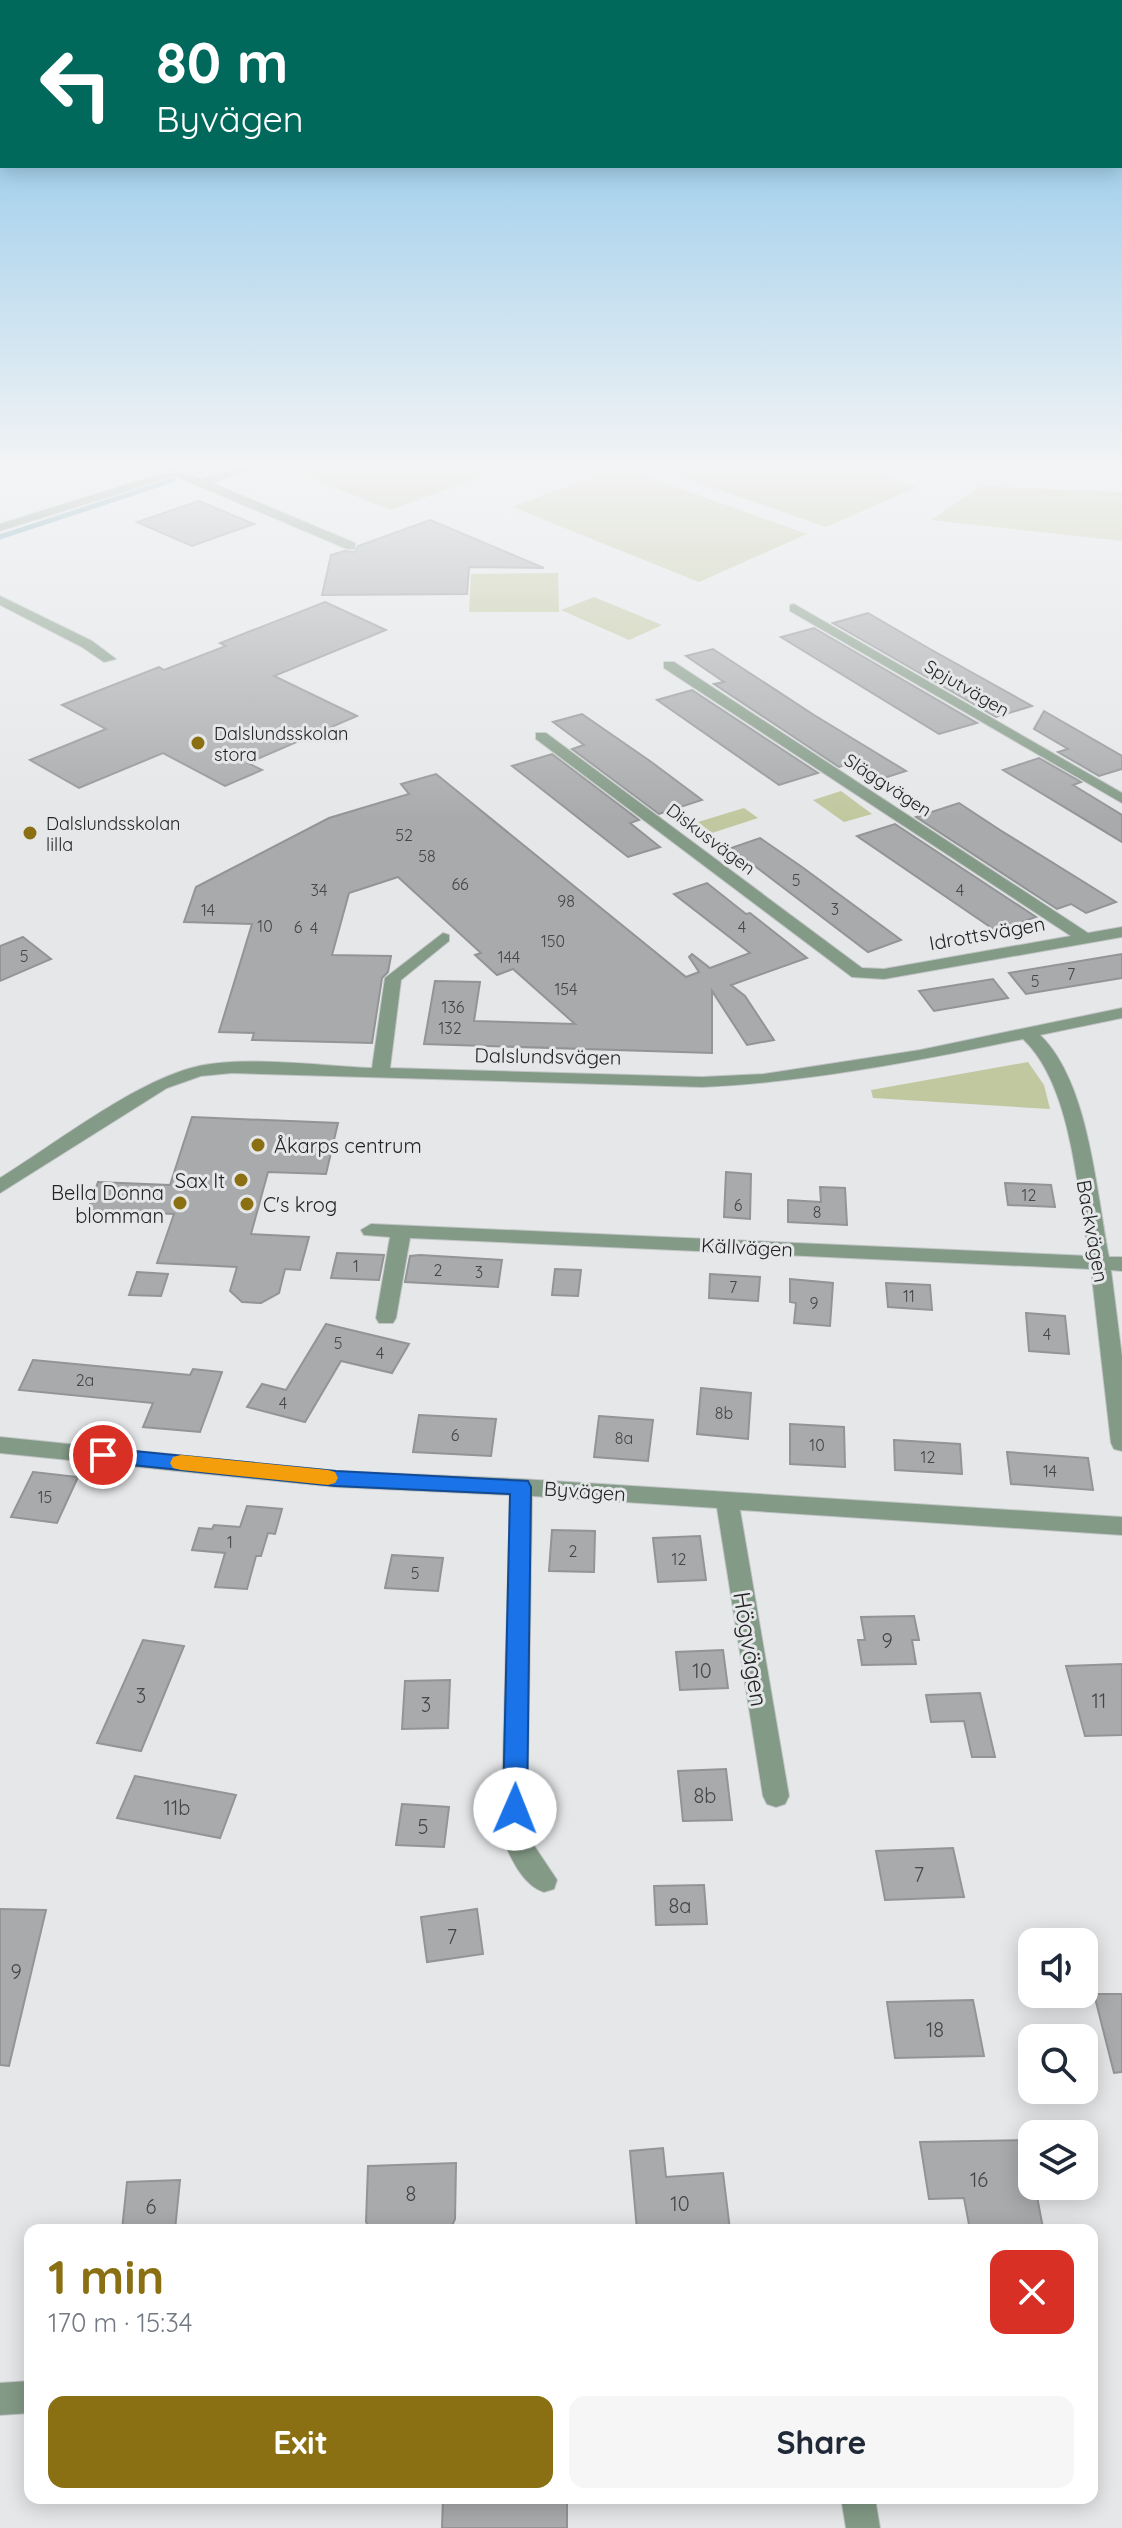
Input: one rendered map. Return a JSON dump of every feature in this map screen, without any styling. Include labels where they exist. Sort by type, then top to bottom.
[{"type":"street","points":[[0,600],[87,644],[109,659]]},
{"type":"street","name":"Spjutvägen","points":[[794,608],[1122,799]]},
{"type":"street","name":"Släggvägen","points":[[669,665],[1085,938]]},
{"type":"street","name":"Diskusvägen","points":[[541,736],[858,973]]},
{"type":"street","name":"Idrottsvägen","points":[[858,973],[884,974],[1122,932]]},
{"type":"street","points":[[380,1073],[393,978],[443,938]]},
{"type":"street","name":"Dalslundsvägen","points":[[0,1187],[161,1084],[199,1071],[232,1068],[702,1082],[764,1079],[920,1055],[1122,1013]]},
{"type":"street","name":"Backvägen","points":[[1027,1033],[1046,1051],[1069,1097],[1100,1263],[1122,1443]]},
{"type":"street","name":"Källvägen","points":[[371,1230],[1122,1264]]},
{"type":"street","points":[[386,1318],[401,1231]]},
{"type":"street","name":"Byvägen","points":[[0,1445],[336,1479],[521,1487],[1122,1526]]},
{"type":"street","points":[[521,1487],[514,1836],[527,1861],[544,1880]]},
{"type":"street","name":"Högvägen","points":[[727,1501],[776,1796]]},
{"type":"street","points":[[0,2399],[24,2397]]},
{"type":"street","points":[[859,2504],[863,2528]]},
{"type":"green space","points":[[471,583],[558,583],[559,612],[469,612]]},
{"type":"green space","points":[[594,597],[662,625],[629,640],[561,610]]},
{"type":"green space","points":[[841,791],[872,814],[844,822],[813,800]]},
{"type":"green space","points":[[744,808],[758,818],[712,833],[698,822]]},
{"type":"green space","points":[[1028,1062],[1044,1085],[1050,1109],[873,1098],[871,1090]]},
{"type":"building","points":[[325,583],[468,583],[467,594],[322,595]]},
{"type":"building","points":[[325,602],[386,630],[274,676],[357,716],[248,763],[262,770],[225,786],[163,753],[79,788],[30,760],[106,729],[62,705],[159,667],[164,670],[226,646],[220,643]]},
{"type":"building","points":[[868,613],[1032,706],[996,717],[833,623]]},
{"type":"building","points":[[814,628],[977,723],[939,734],[781,637]]},
{"type":"building","points":[[713,649],[906,771],[878,780],[851,763],[839,767],[714,684],[724,682],[686,656]]},
{"type":"building","points":[[692,690],[818,773],[779,785],[657,700]]},
{"type":"building","points":[[1044,711],[1122,756],[1122,769],[1099,776],[1058,752],[1068,749],[1034,729]]},
{"type":"building","points":[[582,714],[702,800],[659,814],[572,749],[584,745],[553,722]]},
{"type":"building","points":[[552,754],[639,820],[630,823],[660,847],[628,857],[512,766]]},
{"type":"building","points":[[1039,758],[1081,782],[1073,785],[1122,815],[1122,842],[1003,770]]},
{"type":"building","points":[[436,774],[686,977],[699,972],[689,957],[692,954],[710,968],[750,953],[674,894],[707,883],[746,914],[750,913],[807,958],[731,985],[745,996],[774,1040],[747,1045],[712,991],[712,1053],[424,1044],[435,981],[480,982],[474,1021],[575,1024],[513,969],[497,975],[475,955],[481,953],[398,877],[349,893],[332,955],[391,956],[388,972],[382,978],[372,1043],[252,1040],[254,1033],[219,1032],[252,924],[184,922],[196,887],[329,818],[409,794],[401,784]]},
{"type":"building","points":[[959,803],[1116,902],[1086,913],[1071,904],[1057,909],[916,817]]},
{"type":"building","points":[[895,824],[1036,917],[996,931],[857,836]]},
{"type":"building","points":[[760,838],[901,940],[868,952],[731,848]]},
{"type":"building","points":[[23,937],[51,959],[0,981],[0,946]]},
{"type":"building","points":[[1122,954],[1122,978],[1026,994],[1009,973]]},
{"type":"building","points":[[993,979],[1008,998],[934,1011],[919,991]]},
{"type":"building","name":"Åkarps centrum","points":[[192,1117],[338,1123],[326,1174],[268,1172],[251,1234],[309,1237],[300,1270],[285,1269],[279,1293],[261,1303],[242,1302],[230,1291],[237,1267],[157,1263],[174,1214],[88,1210],[98,1182],[170,1185]]},
{"type":"building","points":[[726,1172],[751,1174],[750,1219],[724,1217]]},
{"type":"building","points":[[1005,1183],[1051,1185],[1055,1207],[1008,1205]]},
{"type":"building","points":[[820,1187],[845,1188],[847,1225],[788,1222],[788,1200],[821,1202]]},
{"type":"building","points":[[337,1253],[384,1255],[379,1280],[331,1278]]},
{"type":"building","points":[[410,1256],[502,1260],[498,1287],[405,1282]]},
{"type":"building","points":[[555,1269],[581,1270],[578,1296],[552,1295]]},
{"type":"building","points":[[137,1272],[168,1274],[161,1296],[129,1295]]},
{"type":"building","points":[[710,1274],[760,1277],[758,1301],[709,1298]]},
{"type":"building","points":[[790,1279],[833,1283],[830,1326],[794,1323],[796,1303],[790,1302]]},
{"type":"building","points":[[886,1283],[930,1285],[932,1310],[888,1307]]},
{"type":"building","points":[[1026,1313],[1065,1316],[1069,1354],[1029,1351]]},
{"type":"building","points":[[326,1324],[409,1344],[392,1373],[341,1361],[305,1422],[247,1407],[262,1384],[286,1390]]},
{"type":"building","points":[[33,1360],[190,1375],[193,1369],[222,1372],[200,1432],[143,1427],[153,1403],[19,1390]]},
{"type":"building","points":[[701,1388],[751,1393],[748,1439],[697,1434]]},
{"type":"building","points":[[419,1415],[496,1419],[491,1456],[413,1452]]},
{"type":"building","points":[[599,1416],[653,1420],[648,1461],[594,1457]]},
{"type":"building","points":[[790,1424],[844,1427],[845,1467],[790,1464]]},
{"type":"building","points":[[894,1440],[960,1444],[962,1474],[895,1470]]},
{"type":"building","points":[[1007,1452],[1088,1458],[1093,1490],[1011,1484]]},
{"type":"building","points":[[33,1472],[78,1477],[57,1523],[11,1517]]},
{"type":"building","points":[[247,1506],[282,1509],[275,1534],[268,1533],[261,1556],[256,1556],[247,1589],[215,1587],[225,1553],[192,1550],[199,1528],[212,1529],[214,1525],[240,1527]]},
{"type":"building","points":[[552,1530],[595,1531],[594,1572],[549,1571]]},
{"type":"building","points":[[700,1536],[706,1580],[658,1582],[653,1538]]},
{"type":"building","points":[[392,1555],[443,1558],[438,1591],[385,1588]]},
{"type":"building","points":[[914,1616],[919,1640],[912,1640],[916,1664],[862,1665],[858,1640],[865,1640],[861,1617]]},
{"type":"building","points":[[143,1640],[184,1646],[141,1751],[97,1743]]},
{"type":"building","points":[[723,1650],[728,1688],[680,1690],[676,1652]]},
{"type":"building","points":[[1122,1664],[1122,1735],[1085,1736],[1066,1666]]},
{"type":"building","points":[[450,1680],[448,1728],[402,1729],[405,1681]]},
{"type":"building","points":[[980,1693],[995,1757],[972,1757],[964,1721],[931,1722],[926,1695]]},
{"type":"building","points":[[726,1769],[732,1820],[683,1821],[678,1771]]},
{"type":"building","points":[[135,1776],[236,1795],[220,1838],[117,1818]]},
{"type":"building","points":[[402,1804],[449,1807],[444,1847],[396,1845]]},
{"type":"building","points":[[953,1848],[964,1897],[885,1900],[876,1851]]},
{"type":"building","points":[[704,1885],[707,1924],[656,1925],[654,1886]]},
{"type":"building","points":[[0,1909],[46,1910],[9,2066],[0,2065]]},
{"type":"building","points":[[477,1909],[483,1954],[427,1962],[421,1917]]},
{"type":"building","points":[[1098,1994],[1122,1994],[1122,2072],[1114,2073],[1098,2008]]},
{"type":"building","points":[[973,2000],[984,2056],[895,2058],[887,2002]]},
{"type":"building","points":[[1018,2140],[1018,2200],[1038,2200],[1042,2224],[969,2224],[964,2198],[929,2199],[920,2142]]},
{"type":"building","points":[[663,2148],[666,2177],[723,2173],[729,2224],[636,2224],[630,2151]]},
{"type":"building","points":[[456,2163],[453,2224],[367,2224],[368,2166]]},
{"type":"building","points":[[180,2180],[176,2224],[123,2224],[127,2182]]},
{"type":"building","points":[[443,2504],[567,2504],[567,2528],[442,2528]]},
{"type":"slow traffic","points":[[181,1463],[328,1478]]},
{"type":"place","name":"Dalslundsskolan stora","points":[[198,743]]},
{"type":"place","name":"Dalslundsskolan lilla","points":[[30,833]]},
{"type":"place","name":"Åkarps centrum","points":[[258,1145]]},
{"type":"place","name":"Sax It","points":[[241,1180]]},
{"type":"place","name":"Bella Donna blomman","points":[[180,1203]]},
{"type":"place","name":"C's krog","points":[[247,1204]]},
{"type":"route","points":[[103,1455],[336,1479],[521,1487],[515,1809]]}]
